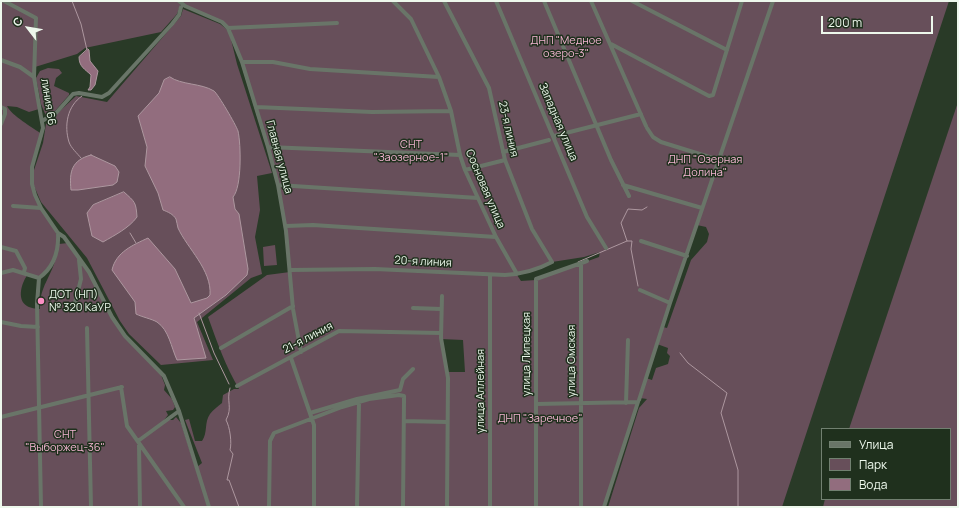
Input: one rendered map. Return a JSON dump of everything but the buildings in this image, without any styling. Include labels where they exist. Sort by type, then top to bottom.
[{"type":"street","name":"линия 66","points":[[4,1],[36,18],[34,77],[43,133],[32,167],[32,184],[41,208],[58,233],[68,242],[79,260],[89,272],[112,317],[125,336],[162,373],[179,411],[210,507]]},
{"type":"street","points":[[179,1],[185,6],[222,22],[228,28],[337,23]]},
{"type":"street","name":"Сосновая улица","points":[[393,1],[411,19],[438,77],[451,111],[460,155],[465,170],[496,237],[517,274]]},
{"type":"street","name":"23-я линия","points":[[444,1],[489,88],[505,160],[532,229],[552,262]]},
{"type":"street","name":"Западная улица","points":[[496,1],[587,217],[606,248]]},
{"type":"street","points":[[544,1],[596,126],[629,196]]},
{"type":"street","points":[[592,1],[646,127],[653,136],[661,142],[718,160]]},
{"type":"street","points":[[632,1],[727,50]]},
{"type":"street","points":[[611,44],[705,94],[709,96],[713,95],[742,1]]},
{"type":"street","points":[[604,507],[670,303],[773,1]]},
{"type":"street","points":[[42,121],[56,113],[73,94],[79,93],[102,97],[109,93],[172,24],[179,15],[181,7]]},
{"type":"street","name":"Главная улица","points":[[228,28],[242,62],[278,185],[286,226],[293,306],[301,352]]},
{"type":"street","points":[[1,60],[20,67],[34,77]]},
{"type":"street","points":[[242,62],[273,62],[310,69],[438,77]]},
{"type":"street","points":[[256,106],[372,112],[451,111]]},
{"type":"street","points":[[1,107],[5,109],[5,114],[1,124]]},
{"type":"street","points":[[554,136],[641,114]]},
{"type":"street","points":[[503,152],[549,140]]},
{"type":"street","points":[[268,147],[460,155]]},
{"type":"street","points":[[465,170],[505,160]]},
{"type":"street","points":[[278,185],[478,198]]},
{"type":"street","points":[[623,185],[702,208]]},
{"type":"street","points":[[13,206],[41,208]]},
{"type":"street","points":[[286,226],[313,226],[496,237]]},
{"type":"street","points":[[42,507],[38,327],[39,278],[46,272],[56,256],[59,244],[58,233]]},
{"type":"street","points":[[641,241],[687,256]]},
{"type":"street","points":[[59,244],[68,242]]},
{"type":"street","points":[[1,248],[16,251],[25,268],[24,272]]},
{"type":"street","points":[[74,307],[81,279],[79,260]]},
{"type":"street","name":"улица Липецкая","points":[[536,507],[536,279],[587,261]]},
{"type":"street","name":"20-я линия","points":[[290,270],[375,269],[490,275],[517,274],[539,269],[552,262]]},
{"type":"street","name":"улица Омская","points":[[581,264],[581,507]]},
{"type":"street","points":[[1,273],[12,270],[24,272],[39,278]]},
{"type":"street","name":"улица Аллейная","points":[[490,275],[490,507]]},
{"type":"street","points":[[640,290],[670,303]]},
{"type":"street","points":[[442,296],[441,333],[448,378],[447,507]]},
{"type":"street","points":[[221,348],[293,306]]},
{"type":"street","points":[[413,308],[441,309]]},
{"type":"street","points":[[1,322],[21,326],[38,327]]},
{"type":"street","points":[[87,328],[90,507]]},
{"type":"street","name":"21-я линия","points":[[237,386],[291,358],[339,330],[441,333]]},
{"type":"street","points":[[626,403],[628,340]]},
{"type":"street","points":[[291,358],[314,425],[314,507]]},
{"type":"street","points":[[269,507],[270,437],[278,430],[358,399],[400,390],[403,379],[413,369]]},
{"type":"street","points":[[1,417],[121,387],[127,426],[184,507]]},
{"type":"street","points":[[311,416],[369,399],[402,395],[404,400],[403,507]]},
{"type":"street","points":[[536,404],[626,403],[638,401]]},
{"type":"street","points":[[357,507],[359,403]]},
{"type":"street","points":[[139,442],[179,411]]},
{"type":"street","points":[[404,421],[447,422]]},
{"type":"street","points":[[139,442],[140,507]]},
{"type":"green space","points":[[1,1],[949,1],[782,507],[608,507],[639,408],[647,399],[640,398],[604,507],[209,507],[197,467],[202,463],[185,420],[189,419],[195,441],[202,441],[205,435],[208,417],[222,403],[223,395],[234,389],[239,389],[218,345],[208,317],[267,275],[290,272],[278,185],[231,31],[222,22],[181,3],[177,14],[161,32],[85,48],[77,54],[35,67],[39,109],[29,112],[17,107],[7,106],[18,117],[43,135],[33,167],[32,175],[35,192],[54,228],[59,244],[68,243],[85,267],[125,336],[159,370],[165,385],[164,390],[172,399],[175,407],[173,410],[166,411],[168,415],[164,420],[173,420],[176,417],[181,423],[208,507],[1,507]],"holes":[[[697,225],[706,227],[709,234],[707,242],[691,260],[667,328],[663,327]],[[600,252],[599,257],[536,280],[521,281],[517,275],[552,262],[584,257]],[[56,257],[42,294],[40,309],[27,306],[21,295],[22,286],[28,274],[39,278]],[[441,339],[463,340],[465,372],[446,372]],[[657,344],[668,348],[667,353],[670,356],[668,364],[656,368],[652,380],[646,378]]]},
{"type":"green space","points":[[183,9],[220,24],[229,31],[237,64],[272,173],[257,176],[260,210],[255,237],[262,274],[251,278],[197,322],[213,360],[161,365],[129,334],[120,321],[87,258],[41,202],[34,186],[34,170],[43,143],[46,124],[76,96],[107,102],[181,16]]},
{"type":"green space","points":[[48,68],[59,69],[62,73],[56,78],[54,86],[69,93],[69,95],[55,111],[46,116],[41,104],[36,78],[40,71]]},
{"type":"green space","points":[[958,102],[958,507],[823,507],[825,500],[951,500],[951,428],[849,428]]},
{"type":"green space","points":[[275,245],[277,265],[264,266],[263,247]]},
{"type":"water","points":[[88,49],[90,61],[98,71],[95,85],[91,90],[88,90],[90,87],[91,75],[81,66],[79,60],[79,57]]},
{"type":"water","points":[[170,77],[175,80],[209,88],[214,91],[223,103],[234,123],[239,137],[239,175],[236,192],[233,197],[235,209],[239,214],[248,269],[247,275],[226,295],[194,318],[206,358],[177,360],[164,329],[157,322],[136,314],[135,302],[112,270],[117,258],[121,254],[131,246],[148,238],[175,269],[191,303],[207,298],[210,295],[210,286],[203,268],[182,236],[176,219],[172,214],[163,210],[158,193],[145,166],[147,147],[138,116],[159,93],[164,80]]},
{"type":"water","points":[[91,155],[115,166],[119,172],[117,182],[113,185],[71,190],[71,172],[73,167],[80,160]]},
{"type":"water","points":[[124,192],[134,203],[137,217],[126,228],[103,242],[92,236],[87,213],[93,205]]},
{"type":"waterway","points":[[72,1],[81,24],[87,50]]},
{"type":"waterway","points":[[81,158],[70,144],[67,123],[73,105],[82,96]]},
{"type":"waterway","points":[[638,286],[631,249],[632,241],[627,241],[621,223],[628,209],[642,210],[647,207]]},
{"type":"waterway","points":[[130,233],[136,243]]},
{"type":"waterway","points":[[578,262],[627,241]]},
{"type":"waterway","points":[[199,313],[214,353],[229,384]]},
{"type":"waterway","points":[[680,353],[688,363],[727,393],[721,413],[738,470],[738,507]]},
{"type":"waterway","points":[[230,388],[229,411],[226,420],[229,427],[231,443],[230,450],[233,454],[227,480],[229,480],[239,507]]},
{"type":"place","name":"ДОТ (НП) № 320 КаУР","points":[[41,301]]},
{"type":"park label","name":"ДНП \"Медное озеро-3\"","points":[[566,47]]},
{"type":"park label","name":"СНТ \"Заозерное-1\"","points":[[411,151]]},
{"type":"park label","name":"ДНП \"Озерная Долина\"","points":[[705,166]]},
{"type":"park label","name":"ДНП \"Заречное\"","points":[[540,419]]},
{"type":"park label","name":"СНТ \"Выборжец-36\"","points":[[65,441]]}]
